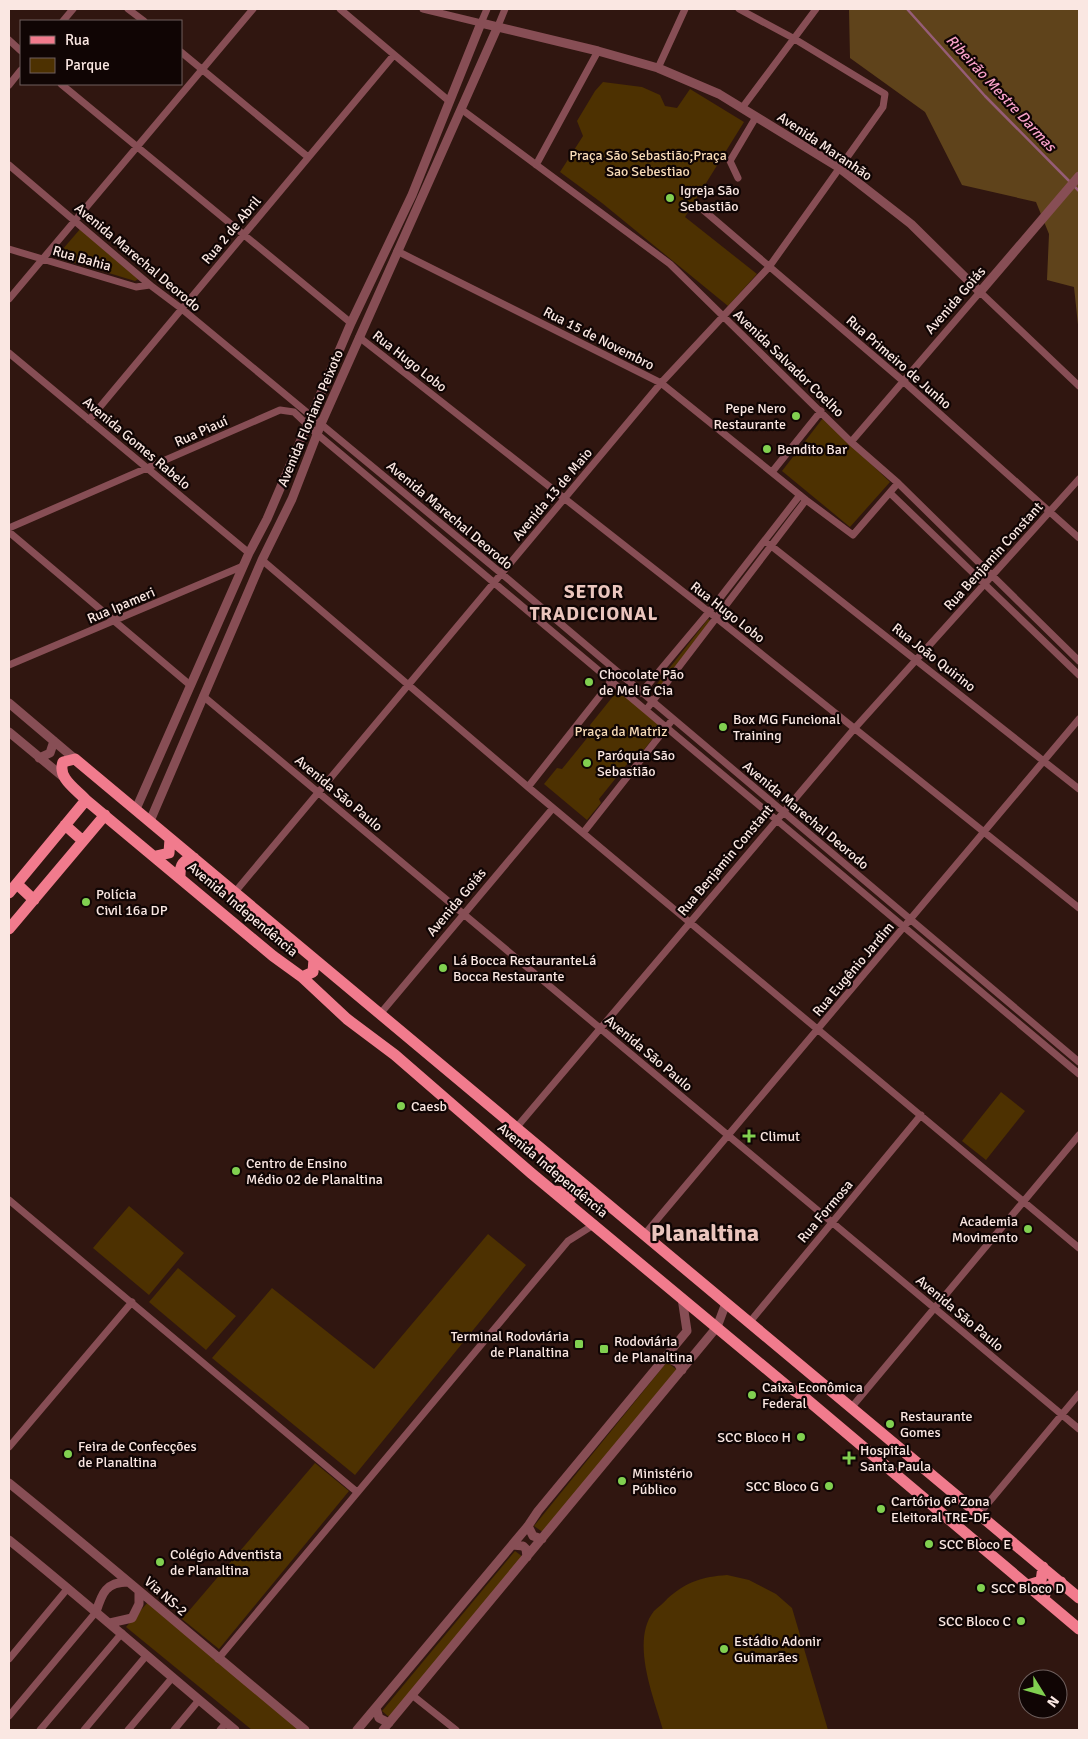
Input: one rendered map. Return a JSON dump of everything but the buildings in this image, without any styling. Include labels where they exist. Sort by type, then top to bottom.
[{"type":"main road","points":[[62,776],[60,768],[63,762],[75,759]]},
{"type":"main road","name":"Avenida Independência","points":[[75,759],[1079,1598]]},
{"type":"main road","name":"Avenida Independência","points":[[62,776],[86,800],[180,876],[268,952],[302,977],[356,1026],[395,1054],[553,1191],[595,1224],[786,1386],[804,1397],[1079,1629]]},
{"type":"main road","points":[[9,894],[86,800]]},
{"type":"main road","points":[[9,929],[105,815]]},
{"type":"main road","points":[[65,825],[83,841]]},
{"type":"main road","points":[[156,856],[170,852],[170,839]]},
{"type":"main road","points":[[180,876],[180,866],[183,862],[194,858]]},
{"type":"main road","points":[[16,884],[34,900]]},
{"type":"main road","points":[[302,977],[313,972],[314,959]]},
{"type":"main road","points":[[319,992],[326,984],[337,979]]},
{"type":"main road","points":[[553,1191],[562,1192],[566,1189],[572,1175]]},
{"type":"main road","points":[[567,1202],[574,1193],[586,1186]]},
{"type":"main road","points":[[804,1397],[814,1392],[818,1381]]},
{"type":"main road","points":[[816,1407],[824,1400],[835,1396]]},
{"type":"main road","points":[[1028,1586],[1041,1581],[1043,1567]]},
{"type":"main road","points":[[1044,1599],[1051,1585],[1061,1582]]},
{"type":"street","points":[[64,20],[73,9]]},
{"type":"street","points":[[128,9],[143,20]]},
{"type":"street","points":[[9,299],[253,9]]},
{"type":"street","points":[[340,9],[393,56],[449,101]]},
{"type":"street","points":[[423,9],[498,26]]},
{"type":"street","name":"Avenida Floriano Peixoto","points":[[136,809],[243,566],[267,519],[308,419],[351,323],[412,195],[487,9]]},
{"type":"street","name":"Avenida Floriano Peixoto","points":[[150,821],[262,560],[292,499],[321,424],[359,337],[505,9]]},
{"type":"street","points":[[658,68],[684,9]]},
{"type":"street","points":[[740,9],[793,38]]},
{"type":"street","points":[[742,108],[816,9]]},
{"type":"street","name":"Avenida Maranhão","points":[[498,26],[598,50],[658,68],[719,94],[838,167],[911,224],[1079,386]]},
{"type":"street","name":"Avenida 13 de Maio","points":[[235,892],[661,383],[724,318],[769,267],[883,106],[884,94],[793,38]]},
{"type":"street","points":[[9,40],[20,50]]},
{"type":"street","points":[[536,165],[598,50]]},
{"type":"street","points":[[182,53],[308,157]]},
{"type":"street","name":"Rua 2 de Abril","points":[[89,420],[393,56]]},
{"type":"street","points":[[9,85],[20,71]]},
{"type":"street","points":[[62,85],[351,323]]},
{"type":"street","name":"Avenida Salvador Coelho","points":[[461,109],[670,264],[852,442],[898,483],[1079,661]]},
{"type":"street","points":[[738,178],[730,161],[756,117]]},
{"type":"street","name":"Avenida Marechal Deorodo","points":[[9,165],[150,285],[182,309],[308,419],[317,434],[1079,1074]]},
{"type":"street","name":"Avenida Goiás","points":[[852,442],[1079,176]]},
{"type":"street","points":[[412,195],[414,200],[421,200]]},
{"type":"street","name":"Rua Primeiro de Junho","points":[[700,208],[903,381],[1079,538]]},
{"type":"street","points":[[400,219],[408,218],[411,223]]},
{"type":"street","name":"Rua Bahia","points":[[9,249],[136,287],[150,285]]},
{"type":"street","name":"Rua 15 de Novembro","points":[[398,251],[661,383],[803,497],[854,535],[890,494]]},
{"type":"street","points":[[372,277],[378,282],[384,281]]},
{"type":"street","points":[[363,298],[371,297],[375,302]]},
{"type":"street","name":"Rua Hugo Lobo","points":[[359,337],[709,612],[1079,908]]},
{"type":"street","name":"Avenida Gomes Rabelo","points":[[9,353],[249,553]]},
{"type":"street","name":"Rua Piauí","points":[[9,528],[280,410],[294,412]]},
{"type":"street","points":[[772,472],[821,411]]},
{"type":"street","name":"Avenida Marechal Deorodo","points":[[294,412],[321,424],[502,574],[1079,1062]]},
{"type":"street","name":"Rua Benjamin Constant","points":[[516,1128],[854,729],[1079,480]]},
{"type":"street","points":[[898,483],[890,494],[1079,675]]},
{"type":"street","points":[[278,493],[283,502],[292,499]]},
{"type":"street","points":[[646,710],[716,618],[768,543],[803,497]]},
{"type":"street","points":[[267,519],[274,518],[279,528]]},
{"type":"street","points":[[9,532],[190,685]]},
{"type":"street","points":[[641,692],[768,543]]},
{"type":"street","name":"Rua João Quirino","points":[[768,543],[1079,789]]},
{"type":"street","points":[[262,560],[408,686],[1079,1248]]},
{"type":"street","name":"Rua Ipameri","points":[[9,665],[243,566]]},
{"type":"street","points":[[221,617],[221,625],[225,628],[229,628],[235,623]]},
{"type":"street","points":[[211,640],[213,637],[220,636],[225,641],[225,645]]},
{"type":"street","points":[[528,787],[618,673]]},
{"type":"street","name":"Avenida São Paulo","points":[[203,696],[1079,1429]]},
{"type":"street","name":"Avenida Independência","points":[[9,703],[75,759]]},
{"type":"street","points":[[584,833],[673,719]]},
{"type":"street","name":"Rua Eugênio Jardim","points":[[644,1235],[1079,719]]},
{"type":"street","name":"Avenida Independência","points":[[9,732],[62,776]]},
{"type":"street","points":[[39,758],[50,753],[54,741]]},
{"type":"street","points":[[163,747],[177,756]]},
{"type":"street","name":"Avenida Goiás","points":[[380,1014],[553,808]]},
{"type":"street","name":"Rua Formosa","points":[[749,1322],[921,1115]]},
{"type":"street","points":[[851,1408],[1079,1136]]},
{"type":"street","points":[[9,1200],[357,1492]]},
{"type":"street","points":[[218,1658],[568,1241],[595,1224]]},
{"type":"street","points":[[356,1730],[484,1576],[513,1545],[538,1511],[687,1332],[682,1298]]},
{"type":"street","points":[[9,1447],[132,1302]]},
{"type":"street","points":[[383,1730],[717,1327],[726,1303]]},
{"type":"street","points":[[666,1357],[678,1363],[682,1370]]},
{"type":"street","points":[[979,1514],[1079,1394]]},
{"type":"street","name":"Via NS-2","points":[[9,1483],[305,1730]]},
{"type":"street","points":[[528,1526],[533,1536],[542,1539]]},
{"type":"street","points":[[9,1540],[122,1633],[198,1700],[223,1727],[235,1730]]},
{"type":"street","points":[[513,1545],[523,1546],[526,1549],[527,1557]]},
{"type":"street","points":[[9,1716],[96,1612],[103,1590],[112,1583],[128,1582]]},
{"type":"street","points":[[9,1658],[68,1588]]},
{"type":"street","points":[[110,1623],[132,1618],[139,1604],[139,1591]]},
{"type":"street","points":[[40,1730],[122,1633]]},
{"type":"street","points":[[84,1730],[146,1656]]},
{"type":"street","points":[[128,1730],[172,1678]]},
{"type":"street","points":[[412,1695],[456,1730]]},
{"type":"street","points":[[174,1730],[198,1700]]},
{"type":"street","points":[[376,1708],[379,1718],[390,1723]]},
{"type":"green space","name":"Praça São Sebastião;Praça Sao Sebestiao","points":[[603,82],[642,87],[660,95],[665,106],[677,108],[690,89],[744,122],[685,217],[757,274],[728,306],[602,203],[560,172],[583,136],[577,121],[595,91]]},
{"type":"green space","points":[[81,228],[140,278],[135,281],[56,257]]},
{"type":"green space","points":[[823,418],[890,482],[850,527],[782,471]]},
{"type":"green space","points":[[708,619],[711,621],[656,692],[653,689]]},
{"type":"green space","name":"Praça da Matriz","points":[[618,690],[662,727],[634,762],[628,763],[599,799],[601,803],[587,820],[544,784],[557,768],[562,769],[592,732],[590,725]]},
{"type":"green space","points":[[1001,1092],[1025,1111],[986,1160],[962,1141]]},
{"type":"green space","points":[[129,1206],[184,1253],[149,1295],[93,1248]]},
{"type":"green space","points":[[488,1234],[526,1265],[355,1475],[212,1358],[272,1288],[374,1369]]},
{"type":"green space","points":[[178,1268],[236,1316],[206,1350],[149,1302]]},
{"type":"green space","points":[[667,1362],[677,1370],[544,1533],[534,1526]]},
{"type":"green space","points":[[315,1463],[349,1491],[219,1649],[182,1619]]},
{"type":"green space","points":[[515,1551],[523,1557],[389,1717],[382,1711]]},
{"type":"green space","name":"Estádio Adonir Guimarães","points":[[727,1575],[749,1580],[776,1594],[792,1608],[828,1730],[663,1730],[646,1670],[644,1638],[647,1623],[654,1611],[682,1588],[703,1579]]},
{"type":"green space","points":[[148,1602],[301,1730],[252,1730],[126,1627]]},
{"type":"shaded area","points":[[849,9],[1079,9],[1079,334],[1074,287],[1047,280],[1049,234],[1036,202],[962,185],[925,112],[850,58]]},
{"type":"waterway","name":"Ribeirão Mestre Darmas","points":[[907,9],[985,96],[1079,191]]},
{"type":"place","name":"Igreja São Sebastião","points":[[670,198]]},
{"type":"place","name":"Pepe Nero Restaurante","points":[[796,416]]},
{"type":"place","name":"Bendito Bar","points":[[767,449]]},
{"type":"place","name":"Chocolate Pão de Mel & Cia","points":[[589,682]]},
{"type":"place","name":"Box MG Funcional Training","points":[[723,727]]},
{"type":"place","name":"Paróquia São Sebastião","points":[[587,763]]},
{"type":"place","name":"Polícia Civil 16a DP","points":[[86,902]]},
{"type":"place","name":"Lá Bocca RestauranteLá Bocca Restaurante","points":[[443,968]]},
{"type":"place","name":"Caesb","points":[[401,1106]]},
{"type":"place","name":"Climut","points":[[749,1136]]},
{"type":"place","name":"Centro de Ensino Médio 02 de Planaltina","points":[[236,1171]]},
{"type":"place","name":"Academia Movimento","points":[[1028,1229]]},
{"type":"place","name":"Terminal Rodoviária de Planaltina","points":[[579,1344]]},
{"type":"place","name":"Rodoviária de Planaltina","points":[[604,1349]]},
{"type":"place","name":"Caixa Econômica Federal","points":[[752,1395]]},
{"type":"place","name":"Restaurante Gomes","points":[[890,1424]]},
{"type":"place","name":"SCC Bloco H","points":[[801,1437]]},
{"type":"place","name":"Feira de Confecções de Planaltina","points":[[68,1454]]},
{"type":"place","name":"Hospital Santa Paula","points":[[849,1458]]},
{"type":"place","name":"Ministério Público","points":[[622,1481]]},
{"type":"place","name":"SCC Bloco G","points":[[829,1486]]},
{"type":"place","name":"Cartório 6ª Zona Eleitoral TRE-DF","points":[[881,1509]]},
{"type":"place","name":"SCC Bloco E","points":[[929,1544]]},
{"type":"place","name":"Colégio Adventista de Planaltina","points":[[160,1562]]},
{"type":"place","name":"SCC Bloco D","points":[[981,1588]]},
{"type":"place","name":"SCC Bloco C","points":[[1021,1621]]},
{"type":"place","name":"Estádio Adonir Guimarães","points":[[724,1649]]},
{"type":"district","name":"SETOR TRADICIONAL","points":[[594,602]]},
{"type":"district","name":"Planaltina","points":[[705,1233]]}]
